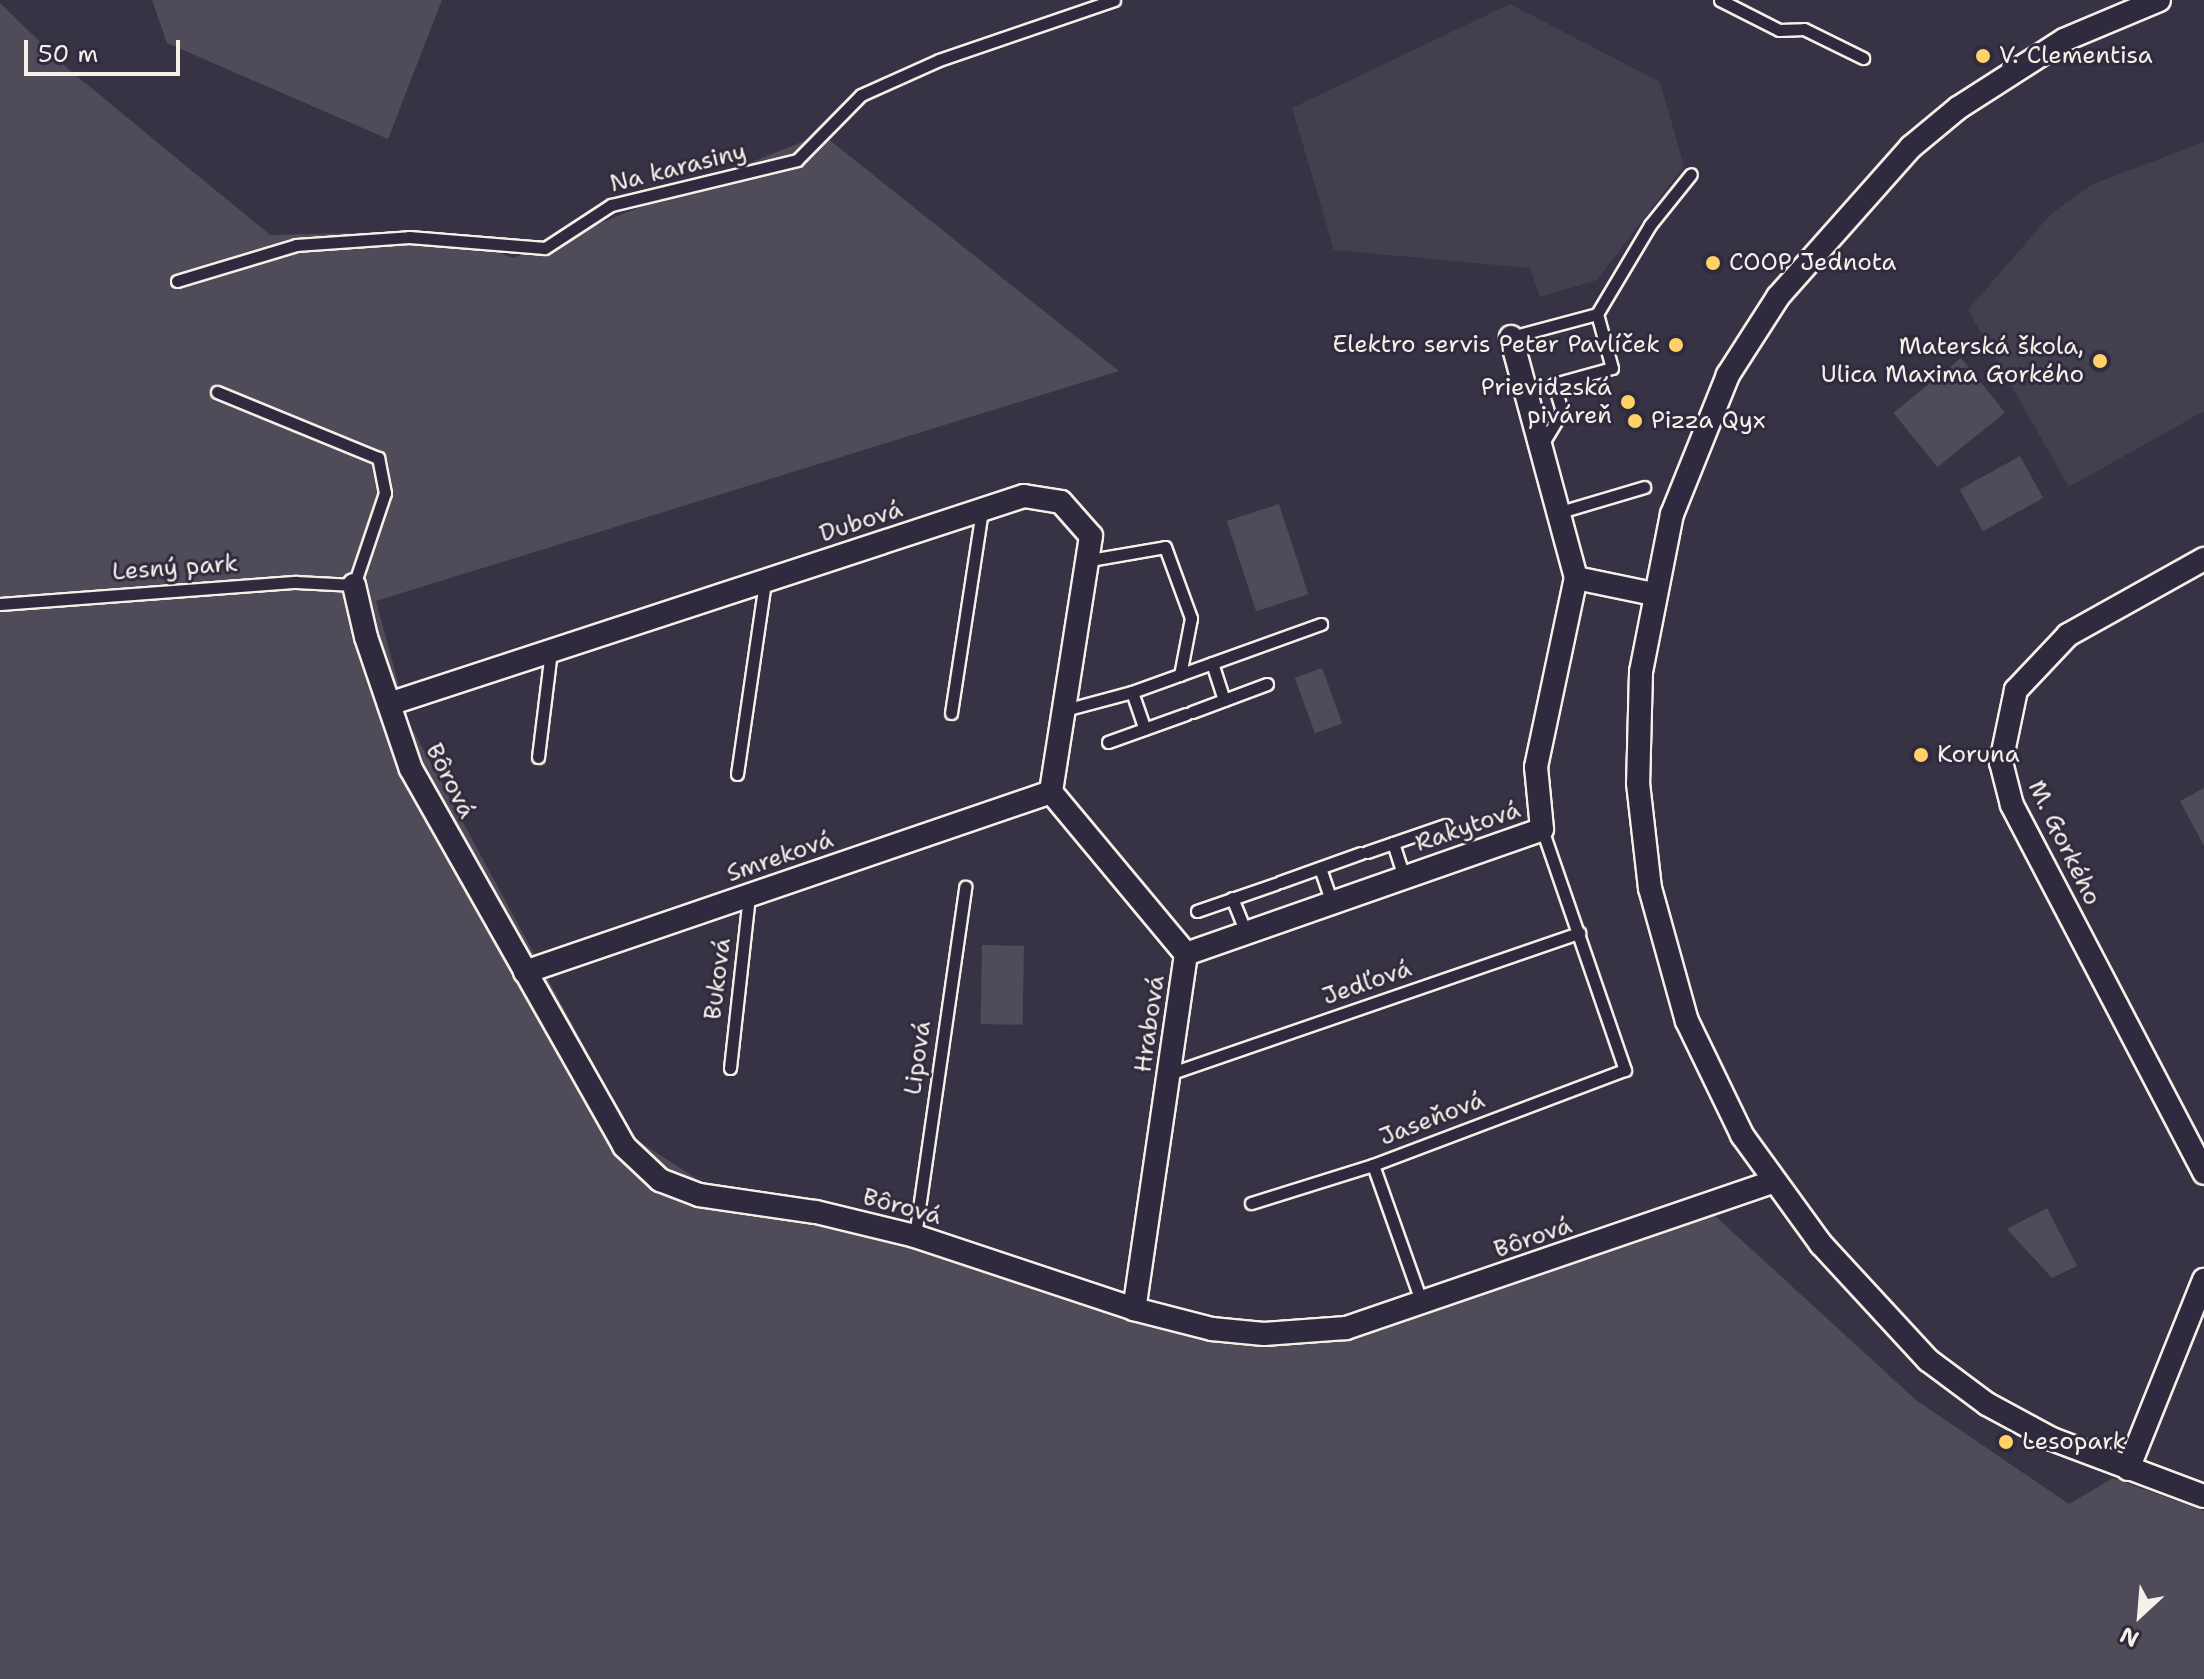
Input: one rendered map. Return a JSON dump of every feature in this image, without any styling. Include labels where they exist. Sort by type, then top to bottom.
[{"type":"street","points":[[2159,0],[2064,40],[1997,80],[1911,147],[1838,224],[1778,297],[1728,375],[1672,514],[1653,594],[1637,728],[1650,888],[1687,1021],[1742,1135],[1772,1182],[1865,1295],[1928,1360],[1987,1404],[2052,1439],[2204,1496]]},
{"type":"street","points":[[1511,337],[1538,451],[1576,578],[1653,594]]},
{"type":"street","name":"Dubová","points":[[389,704],[1024,496],[1061,502],[1091,536],[1090,560],[1060,711],[1051,792]]},
{"type":"street","name":"M. Gorkého","points":[[2204,559],[2068,635],[2016,690],[2001,762],[2012,805],[2204,1173]]},
{"type":"street","name":"Rakytová","points":[[1186,954],[1542,829],[1536,767],[1576,578]]},
{"type":"street","name":"Bôrová","points":[[354,585],[411,769],[624,1146],[660,1180],[699,1195],[816,1212],[915,1236],[1134,1309],[1212,1329],[1264,1334],[1346,1328],[1772,1182]]},
{"type":"street","name":"Smreková","points":[[525,972],[1051,792]]},
{"type":"street","name":"Hrabová","points":[[1051,792],[1186,954],[1134,1309]]},
{"type":"street","points":[[2128,1469],[2134,1443],[2204,1280]]},
{"type":"lane","name":"Na karasiny","points":[[177,281],[296,245],[409,237],[545,248],[611,205],[797,160],[861,95],[939,60],[1114,0]]},
{"type":"lane","points":[[1720,0],[1779,30],[1804,29],[1863,58]]},
{"type":"lane","points":[[1511,337],[1597,314],[1650,225],[1691,174]]},
{"type":"lane","points":[[1538,451],[1562,411],[1554,384],[1612,368],[1597,314]]},
{"type":"lane","points":[[217,392],[378,458],[385,493],[354,585]]},
{"type":"lane","points":[[1557,513],[1644,487]]},
{"type":"lane","points":[[951,713],[982,509]]},
{"type":"lane","points":[[1090,560],[1165,547],[1191,618],[1180,675]]},
{"type":"lane","points":[[737,774],[765,581]]},
{"type":"lane","name":"Lesný park","points":[[0,604],[296,582],[354,585]]},
{"type":"lane","points":[[1060,711],[1132,692],[1321,624]]},
{"type":"lane","points":[[538,757],[551,651]]},
{"type":"lane","points":[[1212,663],[1224,700]]},
{"type":"lane","points":[[1108,742],[1267,684]]},
{"type":"lane","points":[[1132,692],[1145,729]]},
{"type":"lane","points":[[1197,911],[1445,825]]},
{"type":"lane","points":[[1542,829],[1579,933]]},
{"type":"lane","points":[[1393,843],[1404,877]]},
{"type":"lane","points":[[1320,868],[1332,903]]},
{"type":"lane","name":"Lipová","points":[[915,1236],[965,887]]},
{"type":"lane","name":"Buková","points":[[730,1068],[749,895]]},
{"type":"lane","points":[[1232,898],[1246,933]]},
{"type":"lane","name":"Jaseňová","points":[[1251,1203],[1373,1165],[1625,1070],[1579,933]]},
{"type":"lane","name":"Jedľová","points":[[1169,1074],[1579,933]]},
{"type":"lane","points":[[1373,1165],[1422,1304]]},
{"type":"shaded area","points":[[152,0],[442,0],[388,139],[167,43]]},
{"type":"shaded area","points":[[0,3],[67,68],[270,235],[436,231],[513,258],[822,134],[1119,371],[376,601],[409,723],[634,1138],[703,1183],[904,1235],[1231,1333],[1392,1311],[1702,1204],[1916,1400],[2069,1504],[2113,1478],[2204,1511],[2204,1679],[0,1679]]},
{"type":"shaded area","points":[[1510,4],[1660,82],[1684,166],[1597,280],[1540,297],[1530,268],[1334,250],[1292,108]]},
{"type":"shaded area","name":"Materská škola, Ulica Maxima Gorkého","points":[[2204,142],[2204,411],[2069,487],[1968,310],[2050,215],[2071,199],[2093,184]]},
{"type":"shaded area","points":[[1961,358],[2005,412],[1937,467],[1893,413]]},
{"type":"shaded area","points":[[2020,456],[2043,498],[1983,531],[1960,489]]},
{"type":"shaded area","points":[[1279,504],[1308,594],[1256,611],[1227,521]]},
{"type":"shaded area","points":[[1322,668],[1342,723],[1315,733],[1295,678]]},
{"type":"shaded area","points":[[2204,788],[2204,846],[2180,801]]},
{"type":"shaded area","points":[[982,945],[1024,946],[1023,1025],[981,1024]]},
{"type":"shaded area","points":[[2047,1208],[2077,1266],[2052,1278],[2007,1229]]},
{"type":"place","name":"V. Clementisa","points":[[1983,56]]},
{"type":"place","name":"COOP Jednota","points":[[1713,263]]},
{"type":"place","name":"Elektro servis Peter Pavlíček","points":[[1676,345]]},
{"type":"place","name":"Materská škola, Ulica Maxima Gorkého","points":[[2100,361]]},
{"type":"place","name":"Prievidzská piváreň","points":[[1628,402]]},
{"type":"place","name":"Pizza Qyx","points":[[1635,421]]},
{"type":"place","name":"Koruna","points":[[1921,755]]},
{"type":"place","name":"Lesopark","points":[[2006,1442]]}]
